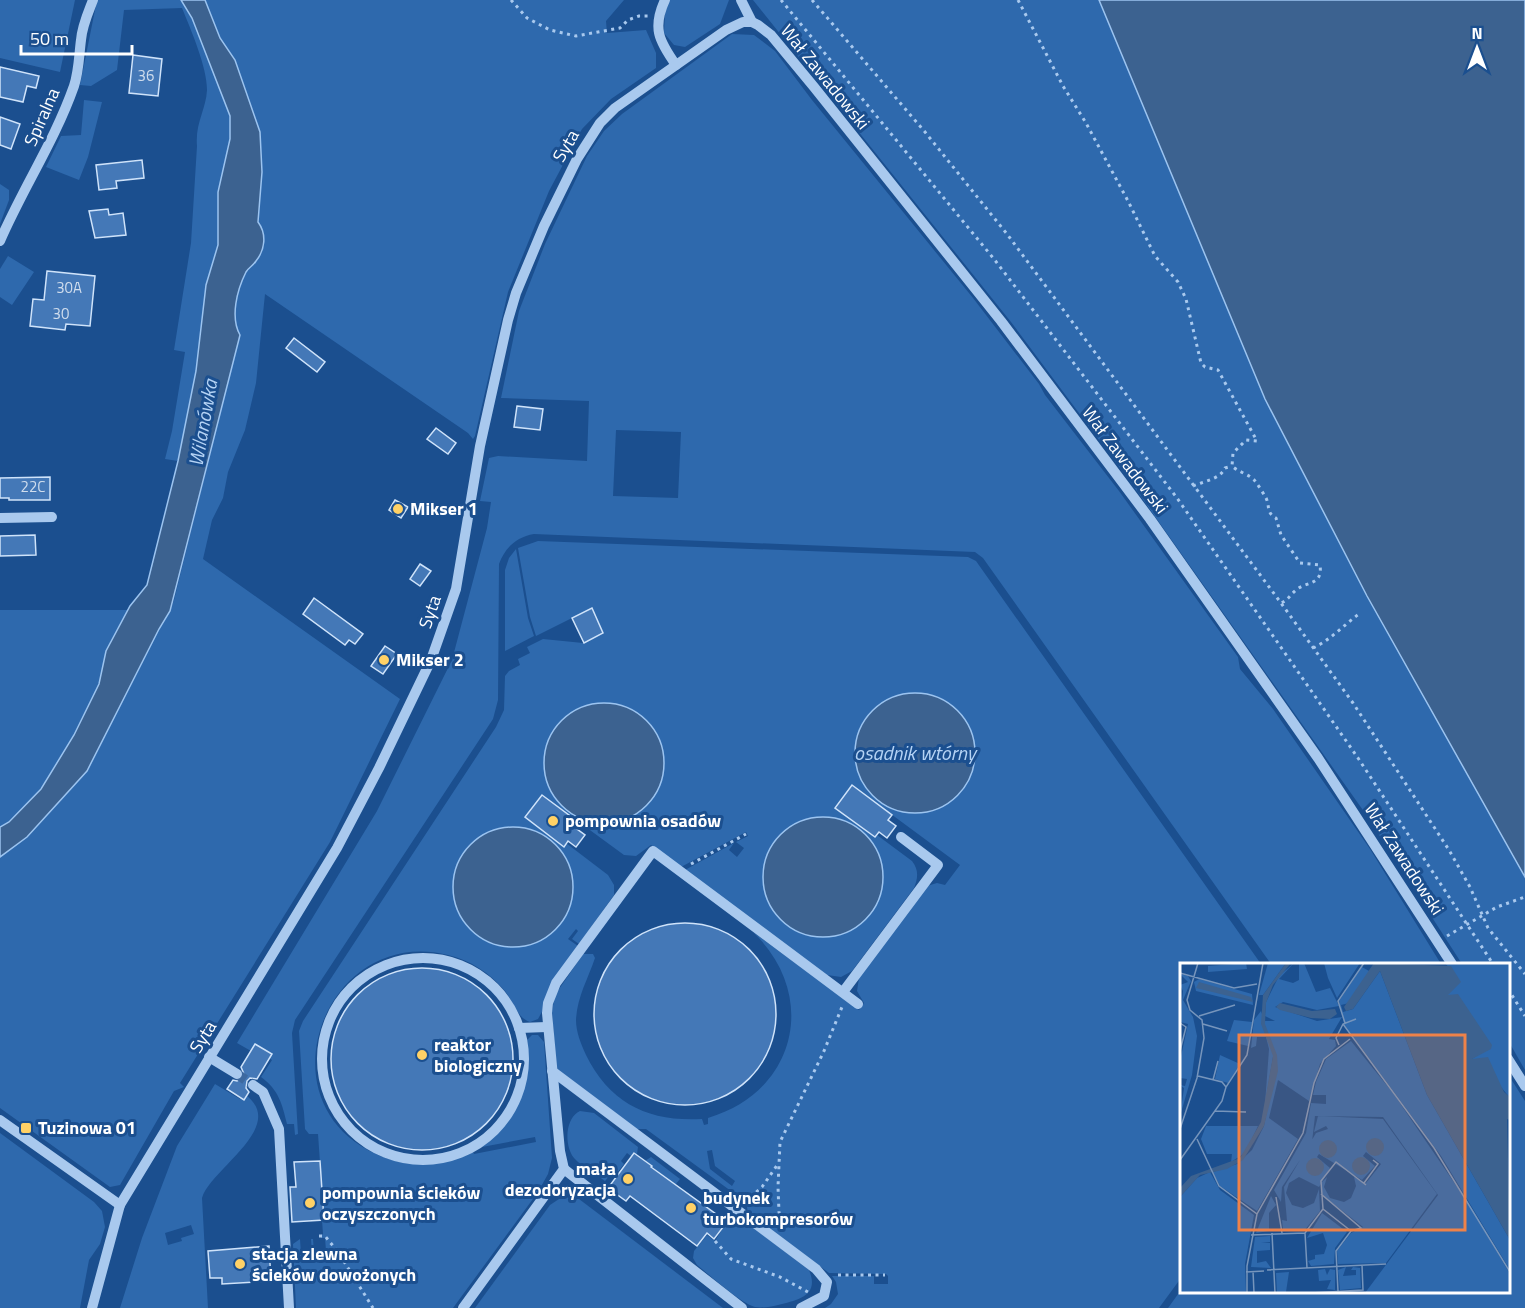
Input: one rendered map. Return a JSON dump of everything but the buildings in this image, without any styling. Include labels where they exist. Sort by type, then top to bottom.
[{"type":"street","name":"Spiralna","points":[[0,241],[11,214],[55,132],[75,84],[84,22],[93,0]]},
{"type":"street","points":[[665,0],[658,15],[658,33],[676,65]]},
{"type":"street","name":"Wał Zawadowski","points":[[741,0],[752,22],[771,35],[1001,321],[1150,519],[1318,758],[1451,963]]},
{"type":"street","name":"Syta","points":[[92,1308],[120,1205],[336,848],[379,768],[431,660],[456,589],[480,446],[508,320],[516,293],[544,226],[577,159],[600,123],[615,108],[735,24],[752,22]]},
{"type":"street","points":[[0,518],[52,517]]},
{"type":"street","points":[[844,996],[938,865],[901,837]]},
{"type":"street","points":[[742,1308],[564,1169],[560,1151],[547,1027],[548,1003],[556,983],[653,851],[844,996],[858,1004]]},
{"type":"street","points":[[410,958],[438,959],[465,967],[489,982],[507,1003],[519,1028],[524,1057],[521,1087],[508,1114],[489,1137],[463,1153],[434,1160],[404,1159],[375,1149],[351,1132],[333,1108],[323,1080],[321,1052],[327,1025],[340,1000],[359,980],[383,966],[410,958]]},
{"type":"street","points":[[519,1028],[547,1027]]},
{"type":"street","points":[[209,1057],[237,1074]]},
{"type":"street","points":[[1510,1061],[1525,1086]]},
{"type":"street","points":[[552,1071],[816,1269],[827,1282],[824,1296],[801,1308]]},
{"type":"street","points":[[253,1085],[263,1092],[279,1130],[289,1308]]},
{"type":"street","points":[[0,1120],[120,1205]]},
{"type":"street","points":[[463,1308],[564,1169]]},
{"type":"path","points":[[511,0],[527,18],[550,30],[576,36],[620,28],[628,20],[639,16],[658,15]]},
{"type":"path","points":[[781,0],[994,259],[1177,498],[1358,758],[1492,963]]},
{"type":"path","points":[[812,0],[925,132],[1007,234],[1281,603],[1353,703],[1449,850],[1470,887],[1488,928],[1525,974]]},
{"type":"path","points":[[1018,0],[1063,87],[1128,201],[1155,256],[1178,282],[1186,299],[1201,363],[1205,367],[1218,370],[1257,441],[1246,440],[1233,453],[1232,466]]},
{"type":"path","points":[[1193,486],[1222,475],[1225,468],[1232,466]]},
{"type":"path","points":[[1232,466],[1254,479],[1265,496],[1268,509],[1276,518],[1281,535],[1300,563],[1320,565],[1322,568],[1318,579],[1307,586],[1297,588],[1288,599],[1281,603]]},
{"type":"path","points":[[1313,648],[1327,642],[1334,633],[1359,614]]},
{"type":"path","points":[[679,870],[746,834]]},
{"type":"path","points":[[1438,941],[1504,903],[1525,897]]},
{"type":"path","points":[[1510,991],[1525,1016]]},
{"type":"path","points":[[782,1230],[779,1212],[778,1150],[784,1131],[824,1051],[844,996]]},
{"type":"path","points":[[746,1202],[762,1186],[778,1164]]},
{"type":"path","points":[[319,1236],[325,1236],[338,1252],[373,1308]]},
{"type":"path","points":[[715,1241],[731,1259],[780,1277],[808,1292]]},
{"type":"path","points":[[821,1275],[885,1275]]},
{"type":"shaded area","points":[[0,0],[75,0],[60,72],[0,58]]},
{"type":"shaded area","points":[[97,0],[181,0],[192,18],[215,76],[229,88],[240,144],[196,374],[200,444],[178,461],[165,459],[185,352],[174,350],[191,243],[197,138],[206,97],[206,81],[198,49],[182,8],[124,10],[117,70],[91,86],[80,85]]},
{"type":"shaded area","points":[[205,0],[624,0],[606,21],[607,33],[646,30],[656,53],[656,68],[611,99],[582,129],[549,191],[508,292],[473,439],[468,433],[265,294],[256,383],[245,430],[228,472],[223,498],[212,520],[203,559],[400,699],[330,842],[180,1083],[184,1087],[174,1091],[120,1185],[110,1187],[0,1108],[0,857],[27,837],[170,611],[205,475],[226,302],[235,60],[220,38]]},
{"type":"shaded area","points":[[670,0],[729,0],[720,24],[685,47],[674,45],[664,33],[665,12]]},
{"type":"shaded area","points":[[753,0],[1099,0],[1265,399],[1367,596],[1525,877],[1525,1070],[1510,1044],[1510,963],[1461,963],[1365,813],[1132,484],[1011,322]]},
{"type":"shaded area","points":[[732,34],[754,35],[775,51],[973,298],[1119,491],[1238,657],[1240,669],[1273,709],[1370,849],[1440,963],[1270,963],[983,558],[975,552],[534,534],[512,544],[504,553],[499,564],[498,700],[493,719],[295,1020],[292,1033],[298,1134],[295,1135],[294,1124],[287,1124],[276,1092],[261,1077],[272,1060],[253,1048],[251,1051],[237,1043],[377,811],[452,660],[487,528],[491,502],[480,501],[489,458],[498,456],[587,461],[589,401],[501,398],[519,311],[545,244],[587,156],[604,131],[622,114]],"holes":[[[616,430],[681,432],[678,498],[613,496]]]},
{"type":"shaded area","points":[[84,100],[102,102],[88,157],[79,180],[46,167],[61,136],[81,135]]},
{"type":"shaded area","points":[[0,184],[9,190],[9,200],[0,224]]},
{"type":"shaded area","points":[[8,256],[34,272],[12,305],[0,297],[0,269]]},
{"type":"shaded area","points":[[538,541],[968,557],[976,561],[1260,963],[1180,963],[1180,1279],[1159,1308],[825,1308],[838,1294],[836,1282],[832,1276],[874,1276],[874,1284],[888,1284],[888,1276],[886,1274],[829,1273],[748,1213],[746,1202],[646,1129],[636,1129],[558,1070],[552,1011],[555,995],[583,954],[593,954],[595,958],[581,996],[576,1020],[586,1055],[596,1072],[619,1098],[633,1106],[665,1117],[702,1119],[704,1125],[708,1124],[708,1118],[738,1105],[762,1087],[779,1064],[789,1039],[791,1012],[786,984],[774,957],[753,932],[859,1010],[864,1003],[857,991],[859,978],[927,886],[937,883],[945,885],[960,865],[853,786],[836,808],[874,837],[877,835],[912,861],[917,877],[914,888],[852,971],[841,977],[827,975],[685,870],[734,843],[729,850],[737,857],[744,848],[736,842],[748,836],[746,832],[681,867],[651,845],[636,856],[624,855],[542,795],[525,817],[564,846],[566,843],[608,875],[614,885],[614,895],[579,944],[572,939],[578,931],[576,929],[568,939],[578,946],[538,1019],[530,1022],[522,1017],[499,984],[472,964],[448,955],[405,953],[369,966],[341,991],[322,1023],[315,1060],[321,1096],[340,1129],[376,1154],[388,1159],[412,1164],[437,1163],[473,1152],[474,1154],[536,1142],[535,1137],[482,1147],[504,1125],[519,1099],[527,1071],[527,1040],[532,1035],[538,1035],[544,1042],[552,1158],[548,1174],[538,1192],[453,1308],[296,1308],[293,1244],[300,1239],[301,1254],[312,1254],[311,1239],[313,1239],[314,1252],[326,1251],[325,1238],[321,1238],[322,1220],[324,1220],[318,1134],[309,1134],[305,1129],[299,1031],[303,1021],[496,727],[504,710],[505,676],[520,665],[518,659],[530,653],[527,647],[543,639],[583,643],[603,633],[592,608],[536,636],[530,617],[518,548]],"holes":[[[712,1150],[715,1166],[735,1181],[732,1186],[710,1169],[707,1151]]]},
{"type":"shaded area","points":[[516,549],[528,618],[534,636],[505,651],[505,570],[509,558]]},
{"type":"shaded area","points":[[0,610],[128,610],[109,645],[98,686],[70,743],[44,784],[29,802],[15,817],[0,827]]},
{"type":"shaded area","points":[[1510,1078],[1525,1101],[1525,1308],[1168,1308],[1180,1291],[1510,1293]]},
{"type":"shaded area","points":[[215,1084],[240,1099],[243,1093],[255,1105],[258,1119],[253,1132],[244,1146],[208,1186],[202,1198],[208,1308],[120,1308],[142,1238],[177,1146]],"holes":[[[191,1225],[194,1234],[168,1245],[165,1233]]]},
{"type":"shaded area","points":[[580,1111],[594,1113],[638,1147],[637,1154],[634,1152],[631,1156],[627,1153],[621,1161],[624,1164],[614,1177],[611,1174],[605,1181],[581,1164],[571,1153],[568,1139],[569,1126],[571,1119]]},
{"type":"shaded area","points":[[0,1133],[94,1202],[102,1211],[105,1227],[100,1244],[89,1260],[80,1308],[0,1308]]},
{"type":"shaded area","points":[[651,1157],[680,1179],[675,1185],[645,1161]]},
{"type":"shaded area","points":[[569,1197],[579,1199],[723,1308],[475,1308],[550,1205],[559,1199]]},
{"type":"shaded area","points":[[729,1218],[742,1219],[809,1270],[812,1286],[809,1291],[793,1301],[769,1307],[755,1307],[733,1294],[697,1265],[693,1258],[694,1251],[707,1235],[715,1241]]},
{"type":"water","name":"Wilanówka","points":[[181,0],[205,0],[220,38],[235,60],[260,132],[262,172],[258,222],[264,237],[263,247],[255,263],[246,272],[240,287],[235,320],[240,335],[170,611],[87,771],[27,837],[0,857],[0,827],[9,822],[41,789],[74,735],[99,684],[106,651],[130,606],[147,585],[178,461],[196,371],[206,285],[218,245],[218,192],[230,139],[230,116],[192,18]]},
{"type":"water","points":[[1099,0],[1525,0],[1525,877],[1367,596],[1265,399]]},
{"type":"water","name":"osadnik wtórny","points":[[915,693],[938,698],[957,711],[970,730],[975,753],[970,776],[957,795],[938,808],[915,813],[892,808],[873,795],[860,776],[855,753],[860,730],[873,711],[892,698]]},
{"type":"water","points":[[604,703],[627,708],[646,721],[659,740],[664,763],[659,786],[646,805],[627,818],[604,823],[581,818],[562,805],[549,786],[544,763],[549,740],[562,721],[581,708]]},
{"type":"water","points":[[823,817],[846,822],[865,835],[878,854],[883,877],[878,900],[865,919],[846,932],[823,937],[800,932],[781,919],[768,900],[763,877],[768,854],[781,835],[800,822]]},
{"type":"water","points":[[513,827],[536,832],[555,845],[568,864],[573,887],[568,910],[555,929],[536,942],[513,947],[490,942],[471,929],[458,910],[453,887],[458,864],[471,845],[490,832]]},
{"type":"tunnel","points":[[237,1074],[253,1085]]},
{"type":"place","name":"Mikser 1","points":[[398,509]]},
{"type":"place","name":"Mikser 2","points":[[384,660]]},
{"type":"place","name":"pompownia osadów","points":[[553,821]]},
{"type":"place","name":"reaktor biologiczny","points":[[422,1055]]},
{"type":"place","name":"Tuzinowa 01","points":[[26,1128]]},
{"type":"place","name":"mała dezodoryzacja","points":[[628,1179]]},
{"type":"place","name":"pompownia ścieków oczyszczonych","points":[[310,1203]]},
{"type":"place","name":"budynek turbokompresorów","points":[[691,1208]]},
{"type":"place","name":"stacja zlewna ścieków dowożonych","points":[[240,1264]]}]
